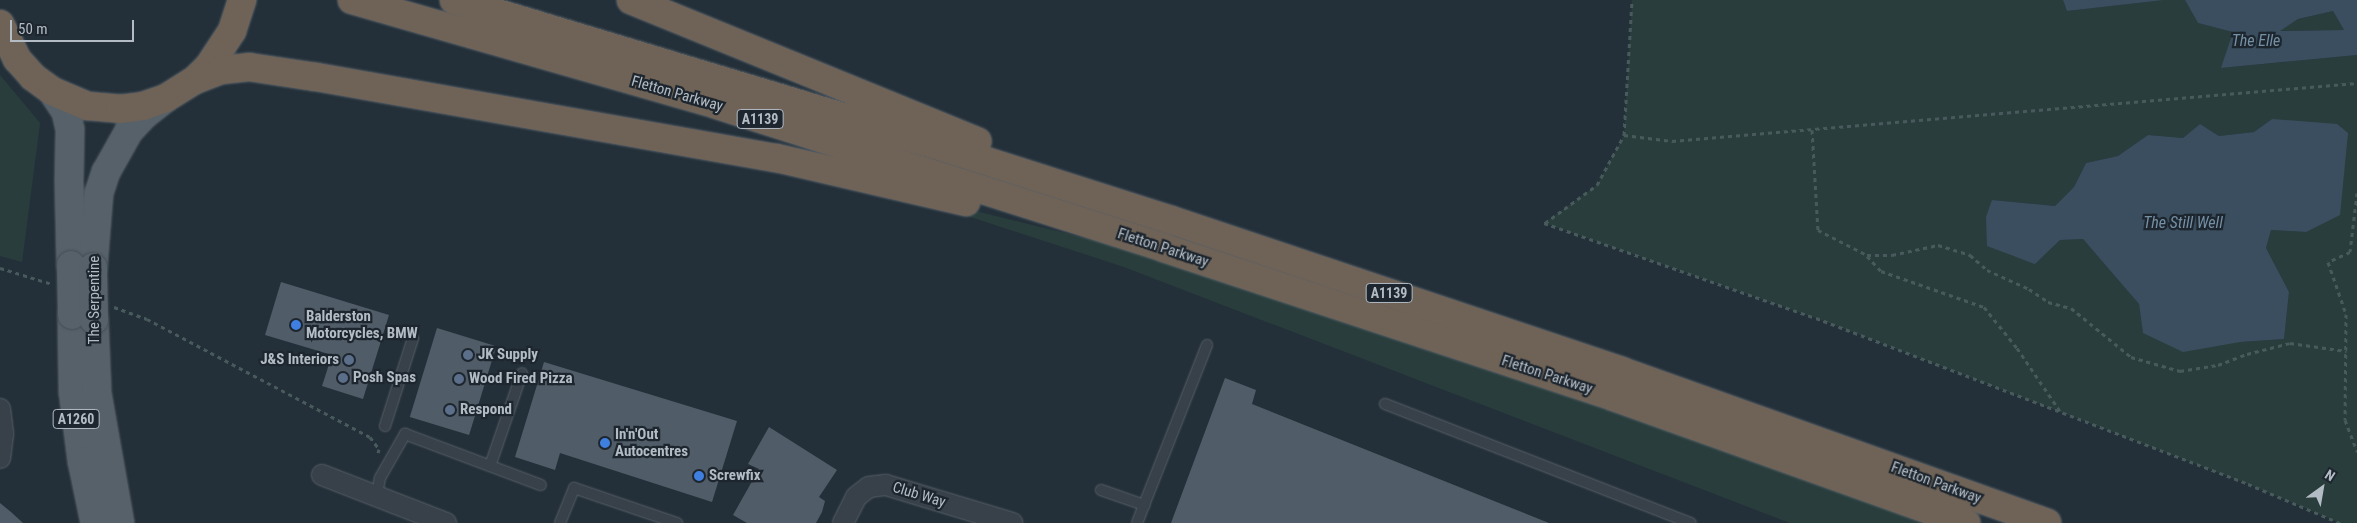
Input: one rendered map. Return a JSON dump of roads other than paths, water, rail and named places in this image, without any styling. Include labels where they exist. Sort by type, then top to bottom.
[{"type":"highway","points":[[195,80],[209,66],[232,31],[242,0]]},
{"type":"highway","name":"Fletton Parkway","points":[[352,0],[718,105],[1164,248],[1614,397],[1966,523]]},
{"type":"highway","name":"Fletton Parkway","points":[[454,0],[927,142],[1172,220],[1612,368],[2047,523]]},
{"type":"highway","points":[[631,0],[1172,220]]},
{"type":"highway","points":[[2,32],[23,65],[52,91],[88,106],[120,109],[143,106],[166,98],[195,80],[221,70],[249,67],[777,158],[1164,248]]},
{"type":"main road","name":"The Serpentine","points":[[52,91],[66,112],[70,130],[69,180],[74,273],[92,314],[97,393],[107,460],[120,523]]},
{"type":"main road","name":"The Serpentine","points":[[74,273],[106,172],[129,131],[144,115],[166,98]]},
{"type":"main road","name":"The Serpentine","points":[[92,314],[73,391],[82,461],[95,523]]},
{"type":"street","points":[[0,409],[4,434],[0,458]]},
{"type":"street","points":[[322,474],[378,487],[446,523]]},
{"type":"street","name":"Club Way","points":[[843,523],[856,497],[869,487],[886,485],[1012,523]]},
{"type":"lane","points":[[386,426],[413,338]]},
{"type":"lane","points":[[1137,523],[1207,345]]},
{"type":"lane","points":[[490,466],[522,373]]},
{"type":"lane","points":[[1385,404],[1690,523]]},
{"type":"lane","points":[[378,487],[405,434],[541,485]]},
{"type":"lane","points":[[560,523],[574,488],[678,523]]},
{"type":"lane","points":[[1101,490],[1144,505]]},
{"type":"water","points":[[2063,0],[2164,0],[2067,11]]},
{"type":"water","name":"The Elle","points":[[2185,0],[2357,0],[2357,55],[2221,68],[2233,32],[2198,23]],"holes":[[[2333,11],[2344,30],[2280,31],[2298,19]]]},
{"type":"water","name":"The Still Well","points":[[2272,119],[2337,124],[2348,133],[2340,215],[2306,232],[2271,230],[2266,248],[2289,292],[2284,339],[2240,342],[2183,352],[2143,333],[2139,304],[2083,239],[2060,240],[2035,264],[1987,246],[1986,217],[1992,200],[2055,206],[2074,187],[2086,163],[2118,156],[2148,135],[2183,138],[2200,124],[2219,136],[2254,132]]},
{"type":"place","name":"Balderston Motorcycles, BMW","points":[[296,325]]},
{"type":"place","name":"JK Supply","points":[[468,355]]},
{"type":"place","name":"J&S Interiors","points":[[349,360]]},
{"type":"place","name":"Posh Spas","points":[[343,378]]},
{"type":"place","name":"Wood Fired Pizza","points":[[459,379]]},
{"type":"place","name":"Respond","points":[[450,410]]},
{"type":"place","name":"In'n'Out Autocentres","points":[[605,443]]},
{"type":"place","name":"Screwfix","points":[[699,476]]}]
